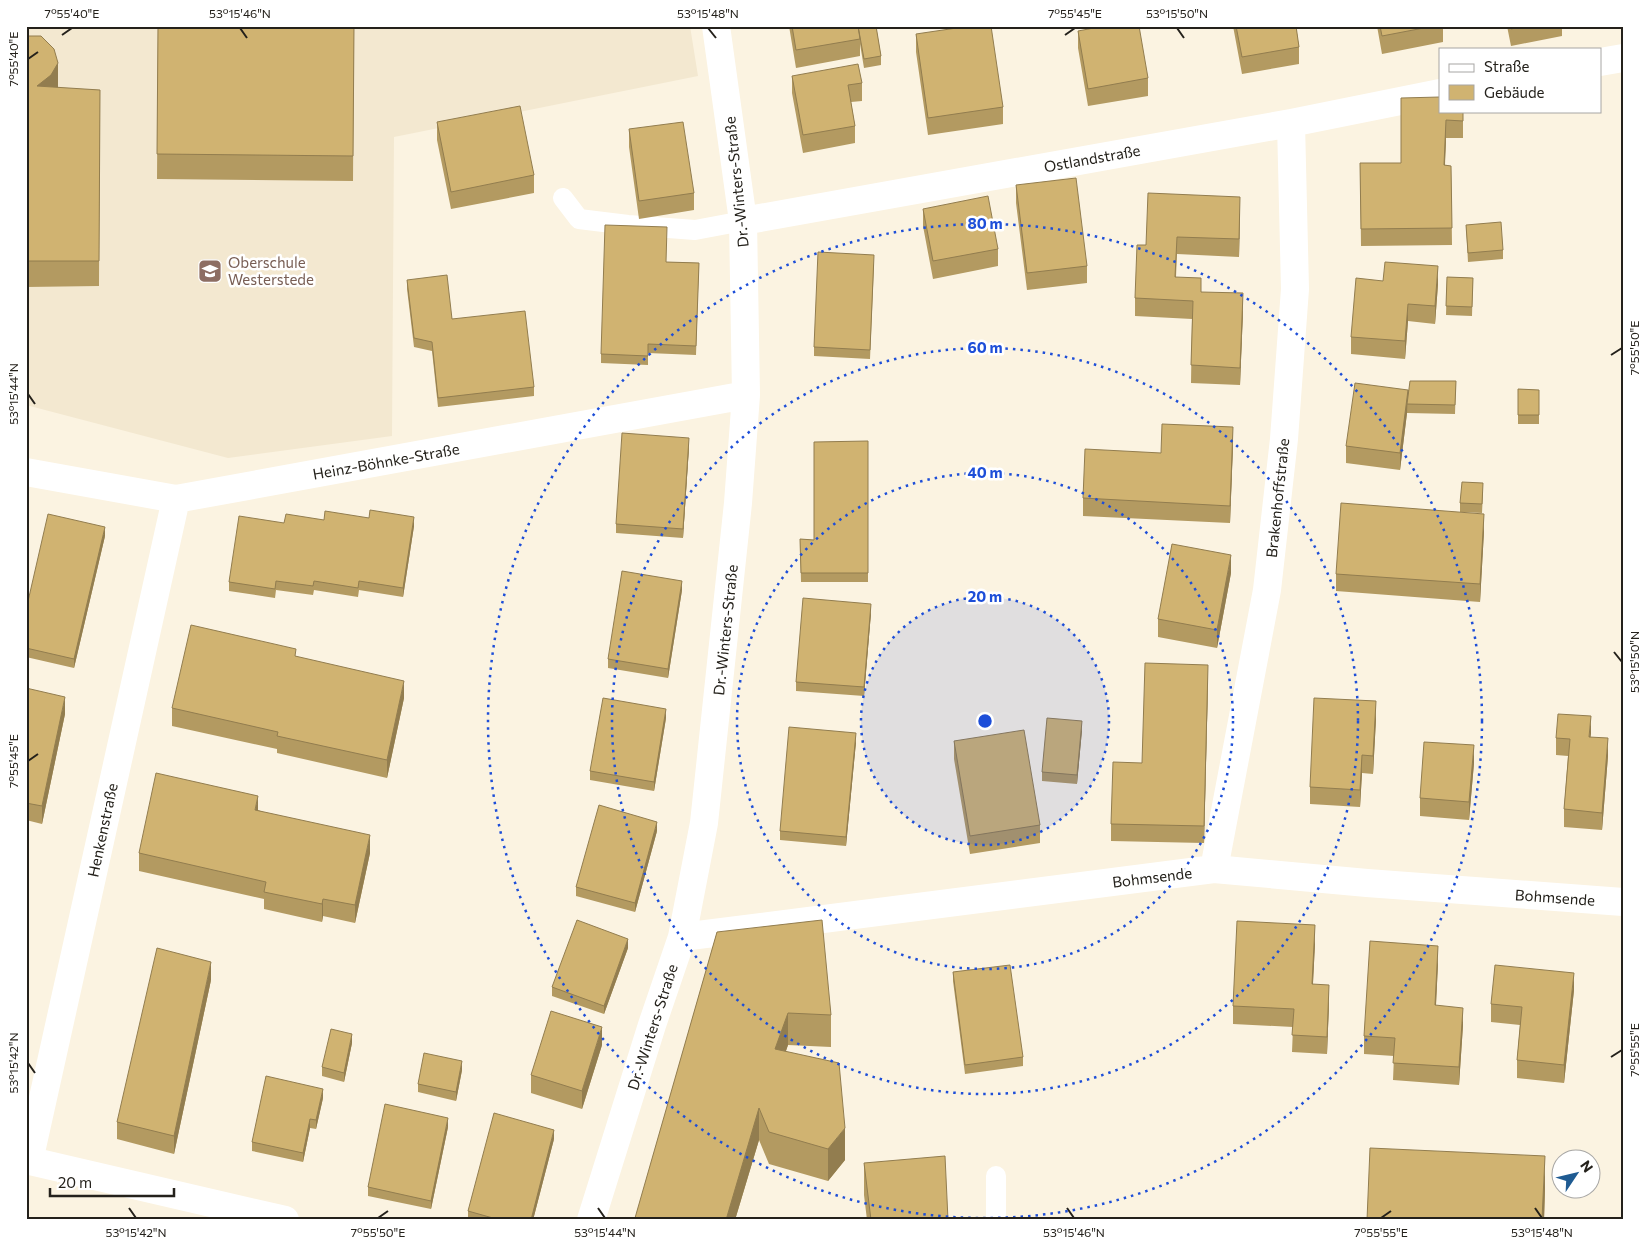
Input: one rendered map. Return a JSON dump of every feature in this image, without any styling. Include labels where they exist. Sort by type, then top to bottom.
[{"type":"street","name":"Dr.-Winters-Straße","points":[[591,1220],[652,1025],[682,937],[704,823],[738,503],[746,394],[743,221],[716,26]]},
{"type":"street","points":[[1602,62],[1623,58]]},
{"type":"street","name":"Ostlandstraße","points":[[743,221],[1291,122],[1439,93]]},
{"type":"street","name":"Brakenhoffstraße","points":[[1214,869],[1267,590],[1284,439],[1295,289],[1291,122]]},
{"type":"street","name":"Heinz-Böhnke-Straße","points":[[26,472],[176,499],[746,394]]},
{"type":"street","name":"Henkenstraße","points":[[27,1160],[176,499]]},
{"type":"street","name":"Bohmsende","points":[[682,937],[1214,869],[1367,883],[1623,902]]},
{"type":"street","points":[[27,1160],[285,1220]]},
{"type":"lane","points":[[564,198],[579,219],[608,223],[695,230],[743,221]]},
{"type":"lane","points":[[996,1176],[996,1220]]},
{"type":"shaded area","name":"Oberschule Westerstede","points":[[26,26],[690,26],[698,76],[394,137],[392,436],[228,458],[26,405]]},
{"type":"building","points":[[158,26],[354,26],[353,156],[157,154]]},
{"type":"building","points":[[792,26],[858,26],[860,39],[796,50]]},
{"type":"building","points":[[858,26],[876,26],[881,56],[864,59]]},
{"type":"building","points":[[970,26],[991,26],[1003,107],[928,118],[916,34]]},
{"type":"building","points":[[1104,26],[1139,26],[1148,78],[1088,89],[1078,31]]},
{"type":"building","points":[[1236,26],[1296,26],[1299,47],[1242,57]]},
{"type":"building","points":[[1380,26],[1434,26],[1382,36]]},
{"type":"building","points":[[1510,26],[1524,26],[1511,29]]},
{"type":"building","points":[[26,36],[41,36],[54,49],[58,63],[51,75],[37,86],[100,90],[99,261],[26,261]]},
{"type":"building","points":[[858,64],[862,83],[848,85],[855,126],[803,135],[792,76]]},
{"type":"building","points":[[1439,97],[1439,112],[1463,112],[1463,121],[1446,120],[1444,165],[1451,166],[1452,228],[1361,229],[1360,163],[1401,163],[1401,98]]},
{"type":"building","points":[[520,106],[534,175],[451,192],[437,122]]},
{"type":"building","points":[[683,122],[694,193],[639,201],[629,129]]},
{"type":"building","points":[[1076,178],[1087,266],[1027,273],[1016,185]]},
{"type":"building","points":[[1148,193],[1240,197],[1239,239],[1177,237],[1175,277],[1201,278],[1201,292],[1243,293],[1240,368],[1191,365],[1193,301],[1135,298],[1137,245],[1146,245]]},
{"type":"building","points":[[988,196],[998,249],[933,261],[923,209]]},
{"type":"building","points":[[1501,222],[1503,250],[1468,253],[1466,225]]},
{"type":"building","points":[[605,225],[667,227],[666,262],[699,263],[696,346],[648,344],[648,356],[601,354]]},
{"type":"building","points":[[818,252],[874,255],[870,350],[814,347]]},
{"type":"building","points":[[1385,262],[1438,266],[1435,306],[1408,304],[1405,341],[1351,337],[1356,278],[1383,281]]},
{"type":"building","points":[[447,275],[452,319],[525,311],[534,387],[438,398],[432,342],[414,338],[407,280]]},
{"type":"building","points":[[1447,277],[1473,278],[1472,307],[1446,306]]},
{"type":"building","points":[[1410,381],[1456,381],[1455,405],[1407,404]]},
{"type":"building","points":[[1355,383],[1408,390],[1400,453],[1346,446]]},
{"type":"building","points":[[1518,389],[1539,390],[1539,415],[1518,415]]},
{"type":"building","points":[[1162,424],[1233,427],[1230,506],[1083,498],[1085,449],[1161,453]]},
{"type":"building","points":[[622,433],[689,438],[683,529],[616,524]]},
{"type":"building","points":[[868,441],[868,573],[801,573],[800,539],[814,540],[814,442]]},
{"type":"building","points":[[1462,482],[1483,483],[1482,504],[1460,503]]},
{"type":"building","points":[[1341,503],[1484,514],[1480,584],[1336,574]]},
{"type":"building","points":[[370,510],[414,517],[403,588],[359,581],[358,588],[314,581],[313,586],[276,581],[275,589],[229,582],[239,516],[284,523],[286,514],[324,520],[325,511],[369,518]]},
{"type":"building","points":[[48,514],[105,527],[74,659],[26,648],[26,610]]},
{"type":"building","points":[[1172,544],[1231,555],[1217,630],[1158,619]]},
{"type":"building","points":[[622,571],[682,581],[668,669],[608,659]]},
{"type":"building","points":[[803,598],[871,604],[864,687],[796,682]]},
{"type":"building","points":[[191,625],[296,649],[295,656],[404,681],[387,760],[277,736],[278,732],[172,708]]},
{"type":"building","points":[[1145,663],[1208,665],[1204,826],[1111,824],[1113,762],[1142,763]]},
{"type":"building","points":[[26,688],[65,697],[42,806],[26,803]]},
{"type":"building","points":[[603,698],[666,709],[654,782],[590,771]]},
{"type":"building","points":[[1314,698],[1376,701],[1373,756],[1362,755],[1360,790],[1310,787]]},
{"type":"building","points":[[1558,714],[1591,716],[1589,737],[1608,738],[1602,813],[1564,809],[1570,739],[1556,738]]},
{"type":"building","points":[[1047,718],[1082,721],[1077,775],[1042,772]]},
{"type":"building","points":[[789,727],[856,733],[846,837],[780,831]]},
{"type":"building","points":[[1024,730],[1040,825],[970,836],[954,741]]},
{"type":"building","points":[[1424,742],[1474,745],[1469,802],[1420,798]]},
{"type":"building","points":[[156,773],[258,796],[255,810],[370,835],[355,905],[323,899],[322,904],[264,892],[266,882],[139,853]]},
{"type":"building","points":[[599,805],[657,822],[635,903],[576,887]]},
{"type":"building","points":[[577,920],[628,939],[604,1006],[552,987]]},
{"type":"building","points":[[822,920],[831,1015],[788,1013],[775,1049],[839,1063],[845,1128],[828,1149],[769,1132],[759,1108],[726,1220],[639,1220],[635,1218],[717,932]]},
{"type":"building","points":[[1237,921],[1315,925],[1312,984],[1329,985],[1327,1037],[1292,1035],[1294,1009],[1233,1006]]},
{"type":"building","points":[[1370,941],[1438,946],[1435,1005],[1463,1008],[1459,1067],[1393,1063],[1395,1038],[1364,1036]]},
{"type":"building","points":[[157,948],[211,962],[174,1136],[117,1122]]},
{"type":"building","points":[[1010,965],[1023,1057],[965,1065],[953,972]]},
{"type":"building","points":[[1495,965],[1574,973],[1564,1065],[1517,1060],[1522,1007],[1491,1004]]},
{"type":"building","points":[[551,1011],[602,1027],[582,1091],[531,1075]]},
{"type":"building","points":[[331,1029],[352,1034],[344,1073],[322,1067]]},
{"type":"building","points":[[424,1053],[462,1061],[456,1092],[418,1084]]},
{"type":"building","points":[[266,1076],[323,1089],[316,1120],[310,1119],[303,1153],[252,1142]]},
{"type":"building","points":[[385,1104],[448,1118],[431,1201],[368,1187]]},
{"type":"building","points":[[494,1113],[554,1130],[531,1220],[500,1220],[468,1211]]},
{"type":"building","points":[[1370,1148],[1545,1156],[1542,1219],[1367,1220]]},
{"type":"building","points":[[945,1156],[948,1220],[871,1220],[864,1163]]},
{"type":"place","name":"Oberschule Westerstede","points":[[210,271]]}]
